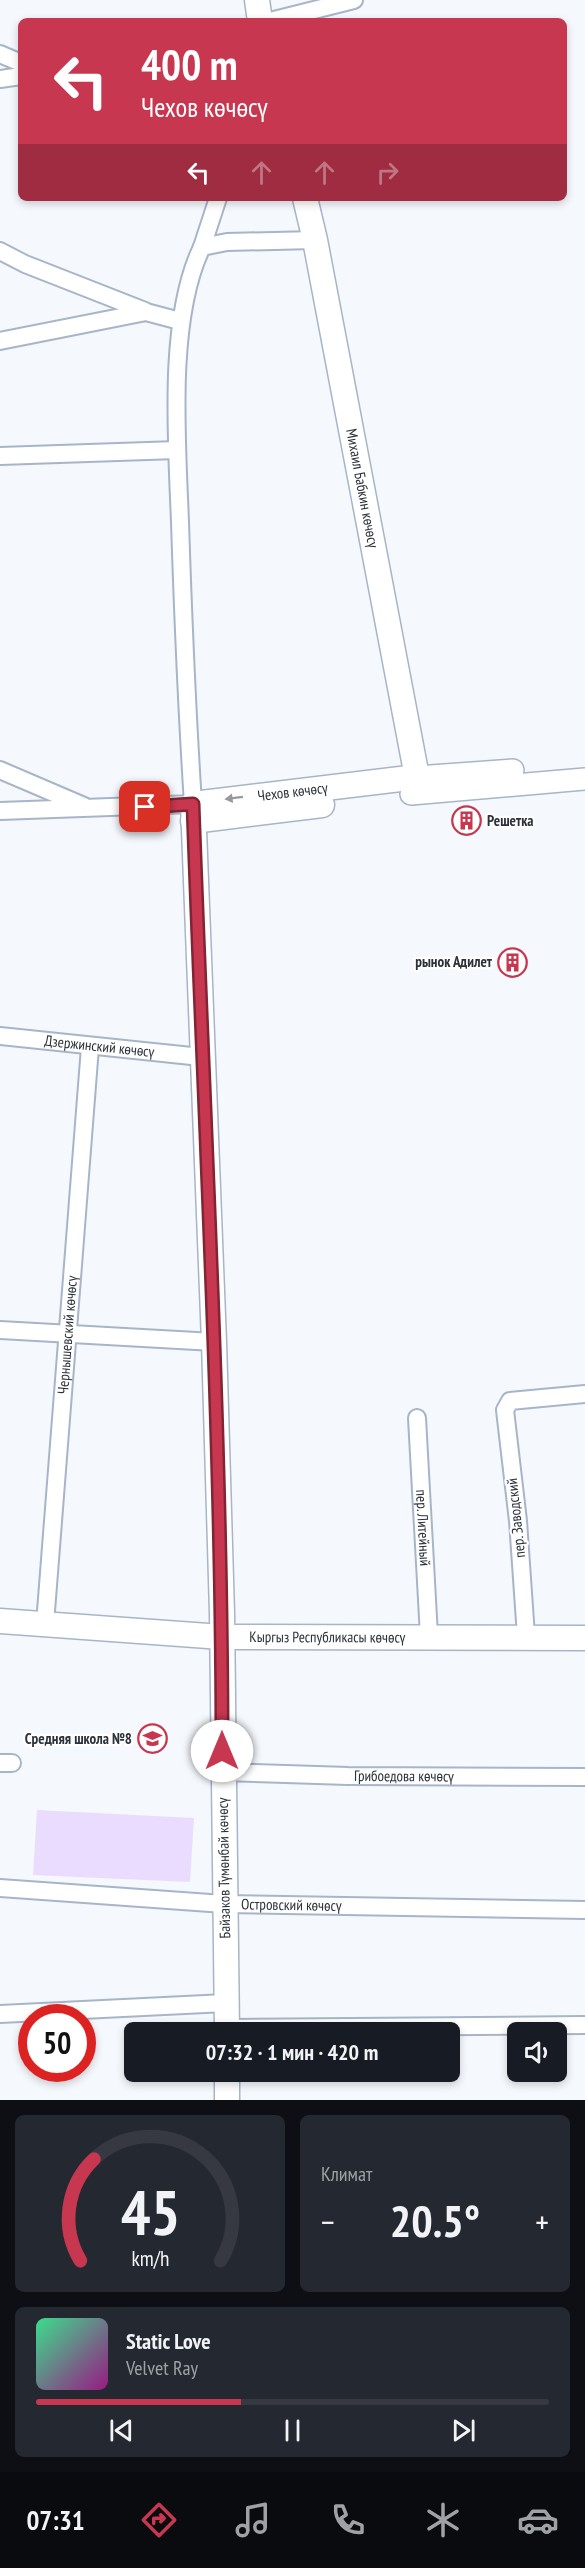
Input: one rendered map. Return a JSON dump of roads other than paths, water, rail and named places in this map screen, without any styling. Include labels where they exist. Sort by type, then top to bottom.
[{"type":"main road","points":[[257,0],[260,18]]},
{"type":"main road","name":"Михаил Бабкин көчөсү","points":[[306,201],[315,240],[414,785]]},
{"type":"main road","name":"Чехов көчөсү","points":[[193,813],[414,785]]},
{"type":"main road","name":"Байзаков Түмөнбай көчөсү","points":[[193,813],[214,1342],[222,1637],[227,2022]]},
{"type":"main road","name":"Кыргыз Республикасы көчөсү","points":[[0,1621],[222,1637],[526,1636],[585,1638]]},
{"type":"main road","points":[[227,2082],[227,2100]]},
{"type":"street","points":[[282,18],[354,0]]},
{"type":"street","points":[[0,54],[18,62]]},
{"type":"street","points":[[0,79],[18,76]]},
{"type":"street","points":[[193,813],[184,655],[177,450],[180,321],[197,257],[217,201]]},
{"type":"street","points":[[202,247],[227,242],[315,240]]},
{"type":"street","points":[[0,251],[25,264],[146,312],[180,321]]},
{"type":"street","points":[[0,341],[146,312]]},
{"type":"street","points":[[0,456],[177,450]]},
{"type":"street","name":"Чехов көчөсү","points":[[414,785],[585,765]]},
{"type":"street","points":[[0,770],[87,807]]},
{"type":"street","name":"Чехов көчөсү","points":[[414,785],[585,779]]},
{"type":"street","name":"Чехов көчөсү","points":[[0,811],[87,807],[193,813]]},
{"type":"street","name":"Дзержинский көчөсү","points":[[0,1036],[201,1057]]},
{"type":"street","name":"Чернышевский көчөсү","points":[[45,1624],[90,1047]]},
{"type":"street","points":[[0,1330],[214,1342]]},
{"type":"street","name":"пер. Заводский","points":[[526,1636],[518,1521],[505,1410],[510,1401],[585,1394]]},
{"type":"street","name":"пер. Литейный","points":[[417,1418],[429,1636]]},
{"type":"street","name":"Грибоедова көчөсү","points":[[222,1772],[348,1776],[585,1777]]},
{"type":"street","name":"Островский көчөсү","points":[[0,1888],[224,1904],[585,1910]]},
{"type":"street","points":[[0,2014],[226,2003]]},
{"type":"street","points":[[460,2027],[585,2025]]},
{"type":"place","name":"Решетка","points":[[466,821]]},
{"type":"place","name":"рынок Адилет","points":[[513,962]]},
{"type":"place","name":"Средняя школа №8","points":[[153,1739]]}]
